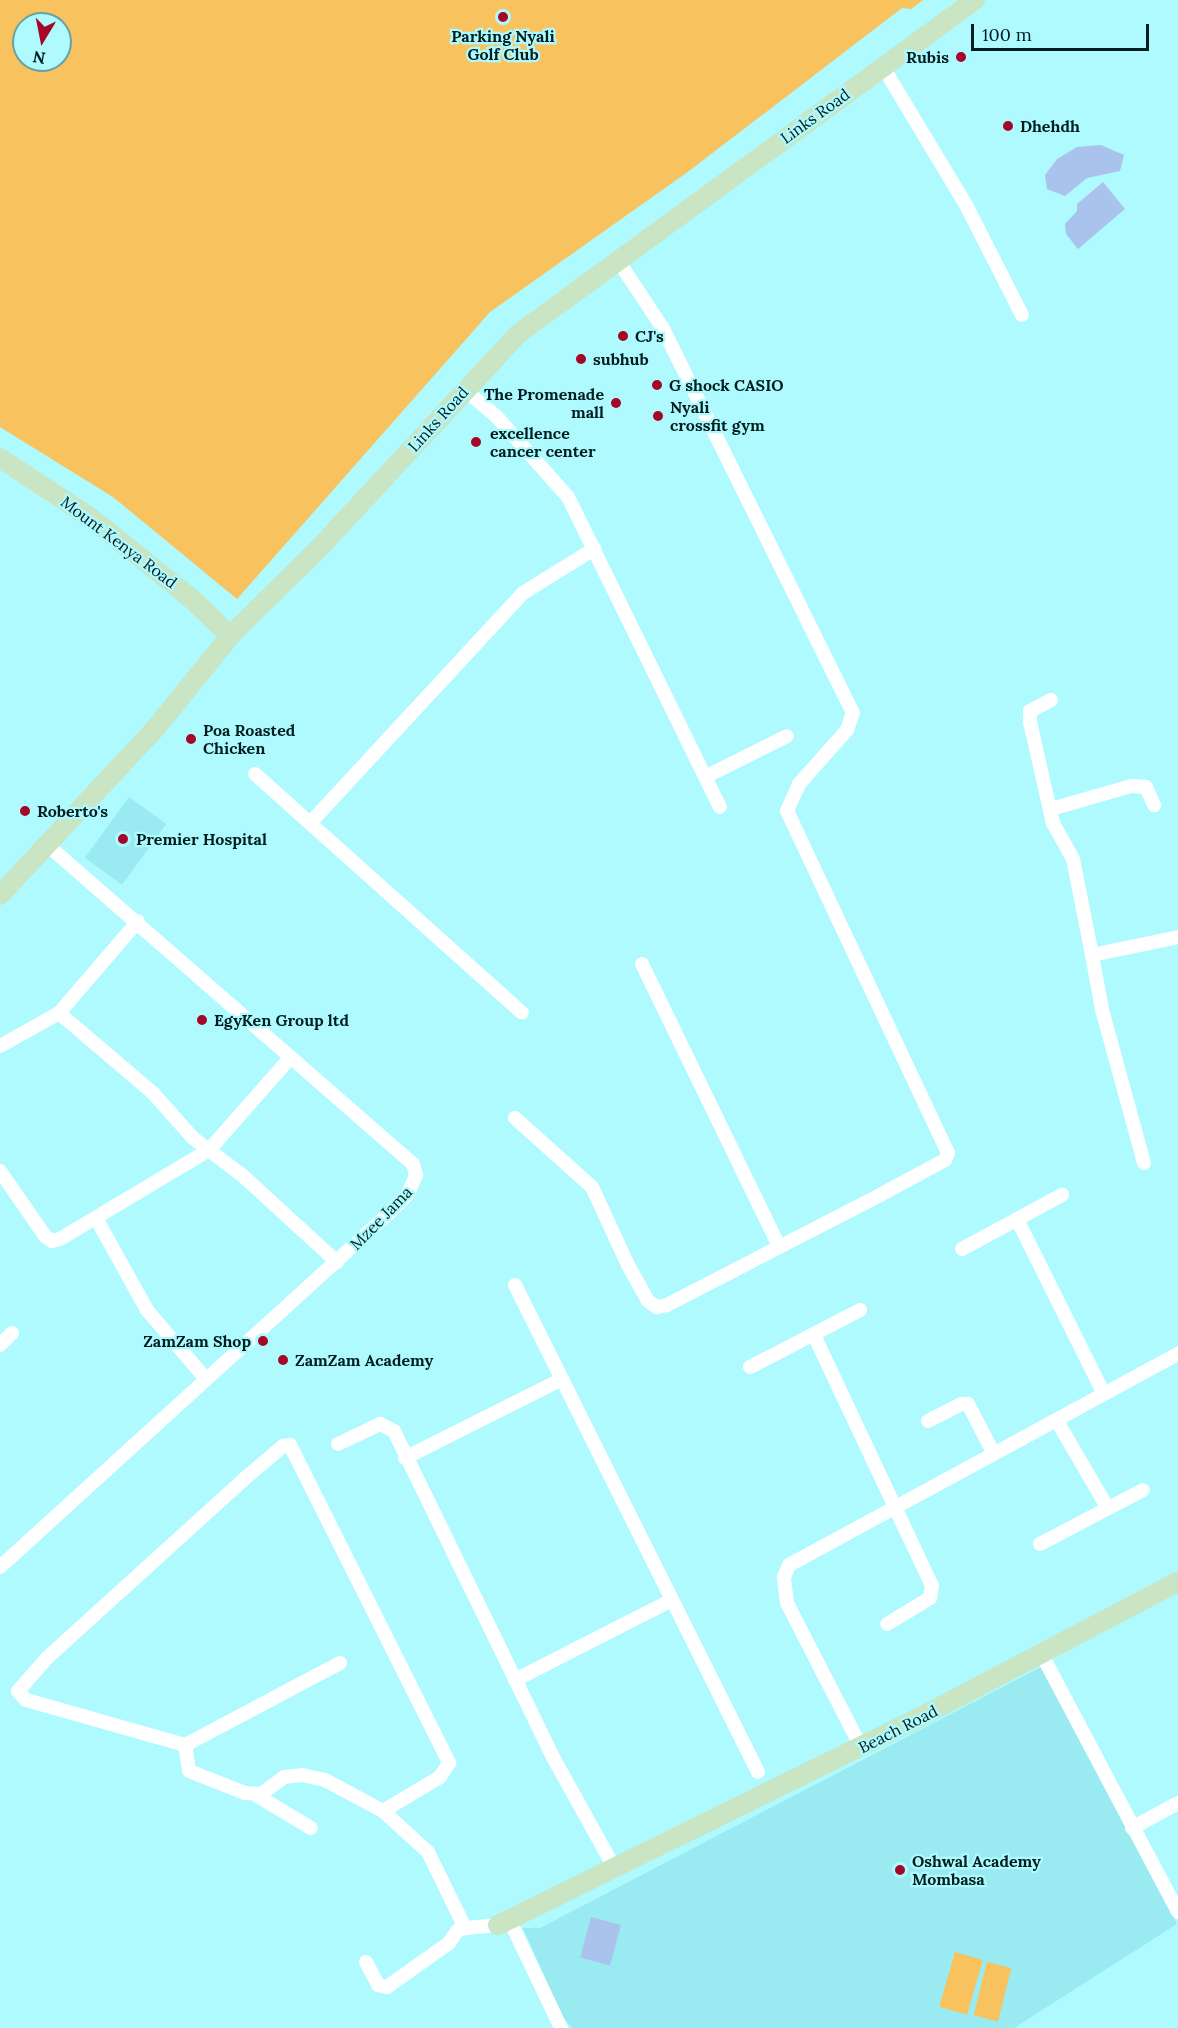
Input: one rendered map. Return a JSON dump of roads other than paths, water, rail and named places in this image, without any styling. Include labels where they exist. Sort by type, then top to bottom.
[{"type":"main road","name":"Links Road","points":[[0,895],[155,729],[230,636],[322,545],[464,389],[518,334],[617,259],[975,0]]},
{"type":"main road","name":"Mount Kenya Road","points":[[0,458],[91,518],[193,600],[230,636]]},
{"type":"main road","name":"Beach Road","points":[[504,1923],[861,1747],[1178,1582]]},
{"type":"street","points":[[883,67],[967,207],[1022,315]]},
{"type":"street","points":[[515,1118],[592,1187],[652,1305],[667,1305],[945,1160],[948,1150],[787,811],[799,784],[847,730],[853,713],[662,327],[617,259]]},
{"type":"street","points":[[464,389],[496,416],[549,472],[568,497],[707,776],[720,807]]},
{"type":"street","points":[[311,822],[523,593],[594,549]]},
{"type":"street","points":[[1051,700],[1030,711],[1034,743],[1053,823],[1073,859],[1101,1010],[1144,1163]]},
{"type":"street","points":[[707,776],[787,736]]},
{"type":"street","points":[[255,774],[522,1012]]},
{"type":"street","points":[[1051,809],[1131,786],[1146,787],[1154,805]]},
{"type":"street","name":"Mzee Jama","points":[[0,1567],[206,1378],[337,1262],[408,1194],[415,1182],[416,1169],[138,921],[48,846]]},
{"type":"street","points":[[0,1046],[59,1013],[138,921]]},
{"type":"street","points":[[1092,955],[1178,937]]},
{"type":"street","points":[[642,964],[779,1246]]},
{"type":"street","points":[[59,1013],[153,1093],[209,1150],[337,1262]]},
{"type":"street","points":[[0,1171],[37,1226],[52,1241],[98,1220],[209,1150],[290,1058]]},
{"type":"street","points":[[962,1249],[1062,1195]]},
{"type":"street","points":[[1017,1219],[1104,1394]]},
{"type":"street","points":[[98,1220],[147,1310],[206,1378]]},
{"type":"street","points":[[514,1285],[758,1772]]},
{"type":"street","points":[[750,1367],[860,1310]]},
{"type":"street","points":[[0,1345],[12,1333]]},
{"type":"street","points":[[814,1335],[933,1590],[924,1602],[887,1624]]},
{"type":"street","points":[[861,1747],[785,1598],[784,1577],[795,1558],[1057,1421],[1178,1354]]},
{"type":"street","points":[[405,1458],[562,1379]]},
{"type":"street","points":[[928,1421],[961,1404],[968,1404],[994,1454]]},
{"type":"street","points":[[1057,1421],[1107,1507]]},
{"type":"street","points":[[339,1444],[383,1425],[394,1431],[405,1458],[515,1680],[615,1869]]},
{"type":"street","points":[[340,1663],[185,1745],[26,1700],[18,1689],[244,1479],[283,1446],[290,1445],[449,1763],[440,1777],[383,1811]]},
{"type":"street","points":[[1040,1544],[1143,1490]]},
{"type":"street","points":[[515,1680],[672,1600]]},
{"type":"street","points":[[1041,1653],[1178,1912]]},
{"type":"street","points":[[185,1745],[187,1767],[194,1775],[256,1795],[310,1828]]},
{"type":"street","points":[[256,1795],[284,1777],[302,1775],[325,1780],[383,1811],[428,1852],[465,1928]]},
{"type":"street","points":[[1132,1828],[1178,1803]]},
{"type":"street","points":[[366,1962],[378,1985],[387,1987],[449,1943],[457,1930],[504,1923],[561,2028]]},
{"type":"place","name":"Parking Nyali Golf Club","points":[[503,17]]},
{"type":"place","name":"Rubis","points":[[961,57]]},
{"type":"place","name":"Dhehdh","points":[[1008,126]]},
{"type":"place","name":"CJ's","points":[[623,336]]},
{"type":"place","name":"subhub","points":[[581,359]]},
{"type":"place","name":"G shock CASIO","points":[[657,385]]},
{"type":"place","name":"The Promenade mall","points":[[616,403]]},
{"type":"place","name":"Nyali crossfit gym","points":[[658,416]]},
{"type":"place","name":"excellence cancer center","points":[[476,442]]},
{"type":"place","name":"Poa Roasted Chicken","points":[[191,739]]},
{"type":"place","name":"Roberto's","points":[[25,811]]},
{"type":"place","name":"Premier Hospital","points":[[123,839]]},
{"type":"place","name":"EgyKen Group ltd","points":[[202,1020]]},
{"type":"place","name":"ZamZam Shop","points":[[263,1341]]},
{"type":"place","name":"ZamZam Academy","points":[[283,1360]]},
{"type":"place","name":"Oshwal Academy Mombasa","points":[[900,1870]]}]
